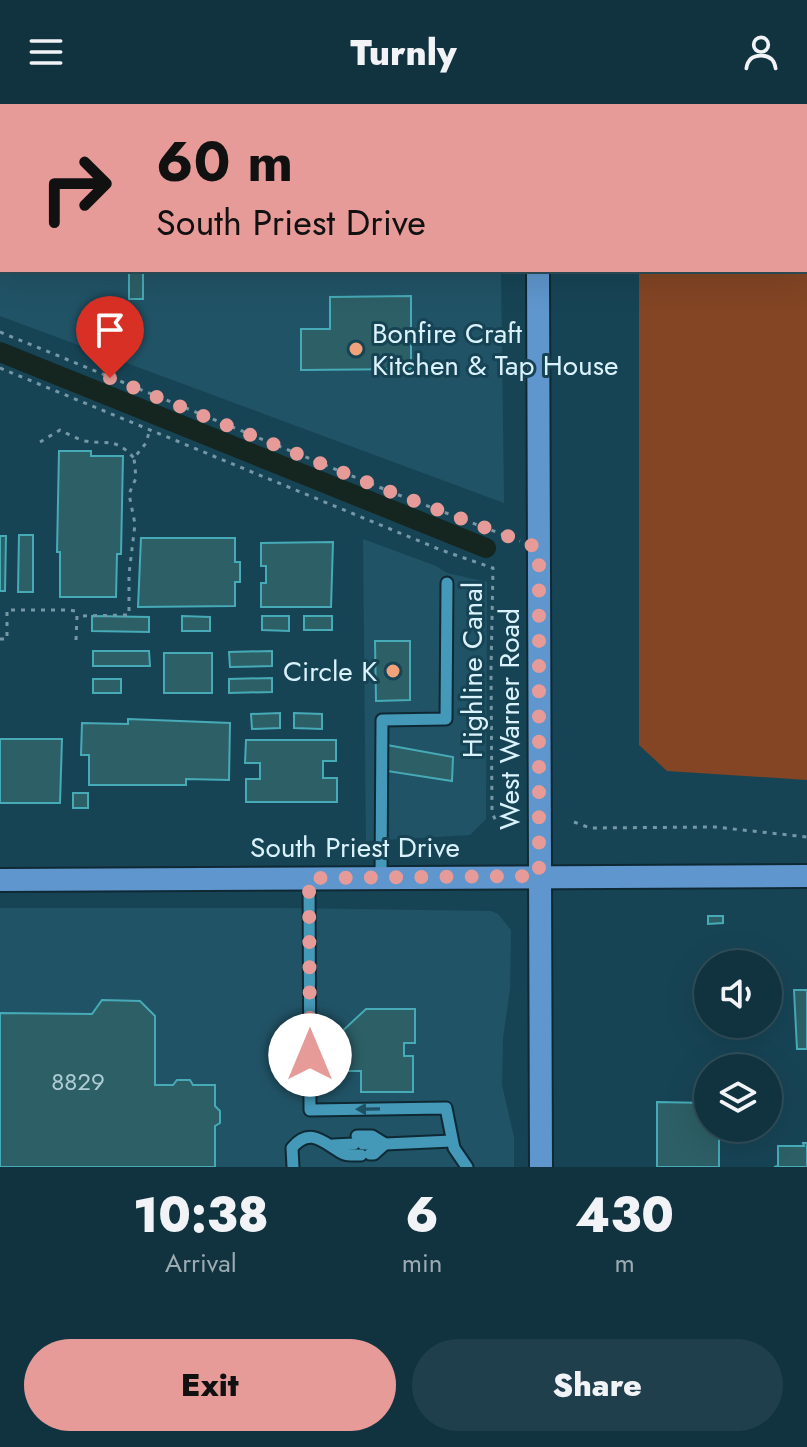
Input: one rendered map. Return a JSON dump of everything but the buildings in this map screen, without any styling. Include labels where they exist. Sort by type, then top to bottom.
[{"type":"main road","name":"West Warner Road","points":[[538,272],[541,1167]]},
{"type":"main road","name":"South Priest Drive","points":[[0,880],[807,876]]},
{"type":"lane","points":[[381,877],[382,720],[446,719],[447,583]]},
{"type":"lane","points":[[309,878],[310,1110],[446,1108],[454,1148],[467,1167]]},
{"type":"lane","points":[[359,1145],[372,1136],[385,1144],[452,1141]]},
{"type":"lane","points":[[293,1167],[292,1148],[298,1140],[316,1137],[333,1145],[359,1145],[374,1154],[385,1144]]},
{"type":"path","points":[[0,332],[396,494],[539,548]]},
{"type":"path","name":"Highline Canal","points":[[0,368],[441,550],[493,568],[492,812],[497,824]]},
{"type":"path","points":[[134,458],[146,443],[150,429]]},
{"type":"path","points":[[40,442],[60,430],[87,441],[109,441],[121,445],[134,458],[136,478],[129,494],[135,524],[129,615],[77,616]]},
{"type":"path","points":[[0,639],[7,639],[7,610],[69,610],[75,611],[77,616],[76,640]]},
{"type":"path","points":[[574,822],[590,828],[715,827],[807,837]]},
{"type":"shaded area","points":[[0,272],[501,272],[504,503],[0,316]]},
{"type":"shaded area","points":[[639,272],[807,272],[807,780],[667,771],[639,745]]},
{"type":"shaded area","points":[[363,539],[447,573],[487,582],[486,819],[470,835],[366,841]]},
{"type":"shaded area","points":[[0,908],[284,908],[491,911],[498,914],[511,930],[502,1085],[514,1137],[514,1167],[0,1167]]},
{"type":"waterway","points":[[0,352],[486,548]]},
{"type":"place","name":"Bonfire Craft Kitchen & Tap House","points":[[356,349]]},
{"type":"place","name":"Circle K","points":[[393,671]]},
{"type":"route","points":[[110,378],[396,494],[539,548],[539,876],[309,878],[310,1055]]}]
